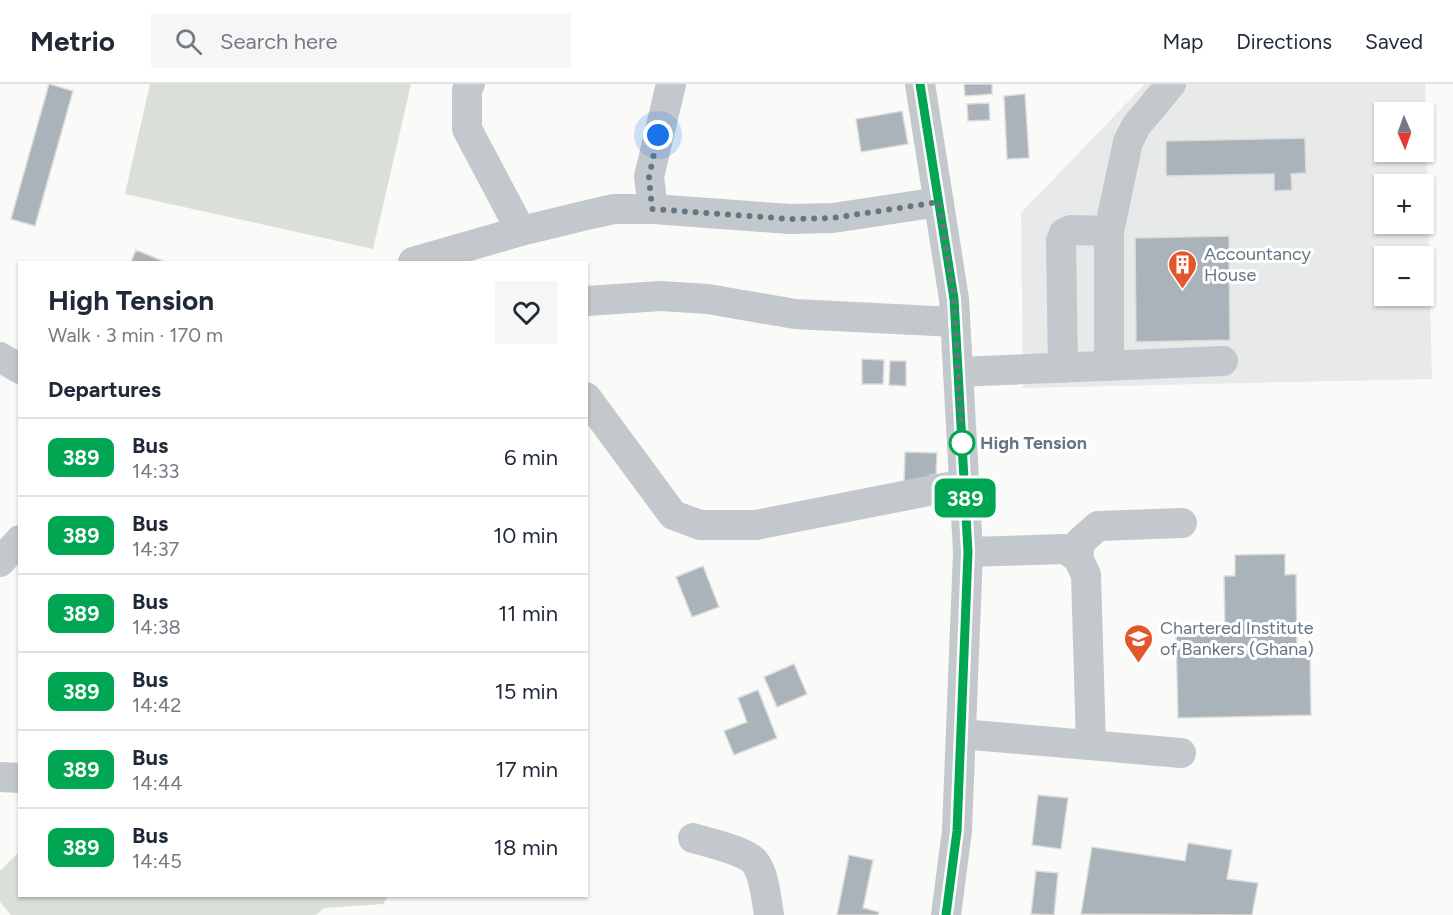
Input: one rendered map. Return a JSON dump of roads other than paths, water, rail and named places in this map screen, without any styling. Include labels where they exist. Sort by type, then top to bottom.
[{"type":"street","points":[[470,84],[467,90],[467,129],[521,231]]},
{"type":"street","points":[[652,209],[649,177],[670,84]]},
{"type":"street","points":[[920,84],[954,299],[968,552],[957,831],[946,915]]},
{"type":"street","points":[[1109,366],[1109,231],[1132,133],[1171,84]]},
{"type":"street","points":[[421,261],[463,256],[521,231],[614,209],[652,209],[790,219],[833,218],[939,202]]},
{"type":"street","points":[[1063,368],[1061,241],[1064,233],[1071,230],[1109,231]]},
{"type":"street","points":[[588,301],[661,296],[708,299],[795,314],[955,322]]},
{"type":"street","points":[[0,357],[18,368]]},
{"type":"street","points":[[958,372],[1223,361]]},
{"type":"street","points":[[588,400],[673,515],[700,525],[756,525],[964,484]]},
{"type":"street","points":[[1072,554],[1080,542],[1098,526],[1182,523]]},
{"type":"street","points":[[0,562],[18,542]]},
{"type":"street","points":[[968,552],[1072,554]]},
{"type":"street","points":[[1072,554],[1086,575],[1091,745]]},
{"type":"street","points":[[961,734],[1181,753]]},
{"type":"street","points":[[0,777],[18,778]]},
{"type":"street","points":[[693,838],[744,854],[754,862],[761,875],[769,915]]},
{"type":"place","name":"Accountancy House","points":[[1183,290]]},
{"type":"place","name":"High Tension","points":[[962,443]]},
{"type":"place","name":"Chartered Institute of Bankers (Ghana)","points":[[1139,664]]}]
